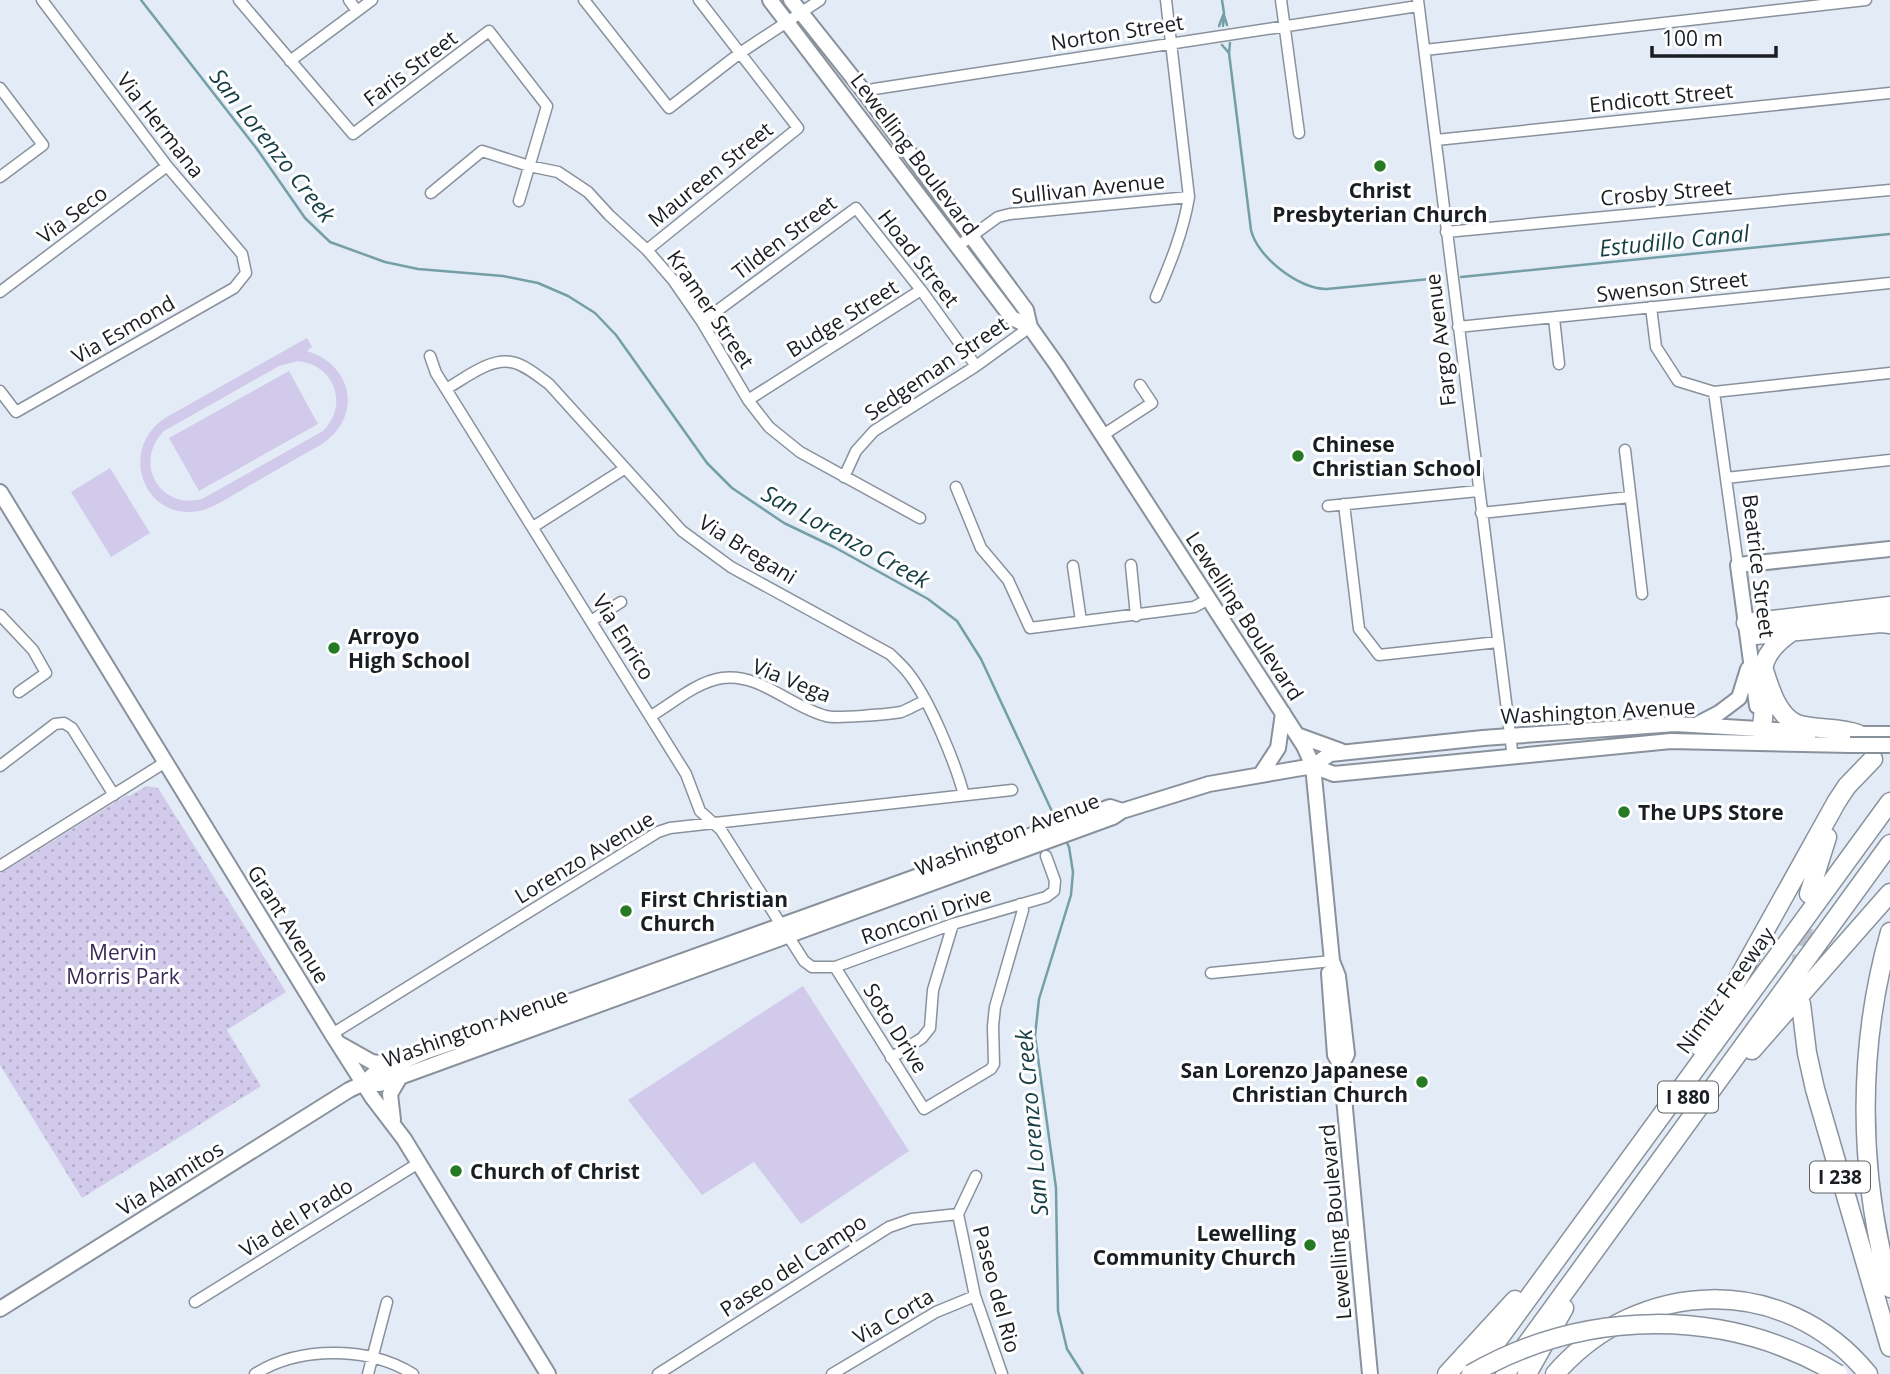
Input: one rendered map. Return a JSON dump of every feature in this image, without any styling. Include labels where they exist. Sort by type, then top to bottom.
[{"type":"highway","points":[[1746,623],[1890,606]]},
{"type":"highway","points":[[1746,623],[1756,635],[1890,624]]},
{"type":"highway","points":[[1756,664],[1793,631]]},
{"type":"highway","points":[[1756,664],[1764,719],[1761,737]]},
{"type":"highway","points":[[1756,664],[1777,703],[1790,719],[1798,724],[1843,729],[1854,739]]},
{"type":"highway","points":[[1809,894],[1820,855],[1834,821],[1889,738]]},
{"type":"highway","points":[[1679,1091],[1707,1034],[1837,801],[1847,786],[1873,759]]},
{"type":"highway","name":"Nimitz Freeway","points":[[1472,1374],[1890,802]]},
{"type":"highway","name":"I 880","points":[[1486,1374],[1890,819]]},
{"type":"highway","name":"I 880","points":[[1505,1374],[1890,844]]},
{"type":"highway","points":[[1697,1109],[1890,893]]},
{"type":"highway","points":[[1870,1031],[1890,932]]},
{"type":"highway","points":[[1870,1031],[1890,974]]},
{"type":"highway","name":"I 238","points":[[1801,1004],[1807,1053],[1815,1088],[1890,1347]]},
{"type":"highway","name":"I 238","points":[[1870,1031],[1866,1088],[1867,1152],[1874,1215],[1890,1287]]},
{"type":"highway","points":[[1447,1374],[1526,1287],[1580,1215],[1629,1159]]},
{"type":"highway","points":[[1527,1374],[1616,1221]]},
{"type":"highway","points":[[1555,1374],[1581,1347],[1625,1319],[1660,1306],[1712,1299],[1748,1302],[1802,1320],[1840,1345],[1868,1374]]},
{"type":"highway","points":[[1472,1374],[1514,1352],[1567,1334],[1603,1327],[1657,1323],[1703,1327],[1748,1336],[1800,1354],[1838,1374]]},
{"type":"main road","name":"Lewelling Boulevard","points":[[770,0],[964,241]]},
{"type":"main road","name":"Lewelling Boulevard","points":[[796,6],[864,93],[1014,320],[1030,327],[1057,365],[1283,713],[1313,766],[1332,961],[1328,975],[1335,1055],[1341,1066],[1370,1374]]},
{"type":"main road","points":[[844,95],[864,93]]},
{"type":"main road","name":"Grant Avenue","points":[[0,492],[334,1038],[394,1125],[548,1374]]},
{"type":"main road","points":[[1738,565],[1890,549]]},
{"type":"main road","name":"Beatrice Street","points":[[1738,565],[1746,623],[1756,664]]},
{"type":"main road","points":[[1696,725],[1739,698],[1756,664]]},
{"type":"main road","points":[[1261,774],[1278,748],[1283,713]]},
{"type":"main road","name":"Washington Avenue","points":[[363,1083],[374,1074],[398,1071],[1049,835],[1076,825],[1110,807],[1122,811],[1209,784],[1313,766],[1330,754],[1346,752],[1661,725],[1696,725],[1761,737]]},
{"type":"main road","points":[[1297,735],[1346,752]]},
{"type":"main road","name":"Washington Avenue","points":[[1313,766],[1334,774],[1661,742],[1761,737],[1889,738]]},
{"type":"main road","points":[[334,1038],[372,1062],[398,1071],[390,1094],[394,1125]]},
{"type":"main road","name":"Via Alamitos","points":[[0,1309],[363,1083]]},
{"type":"street","name":"Via Hermana","points":[[42,0],[167,166],[242,254],[246,274]]},
{"type":"street","points":[[239,0],[290,61],[372,0]]},
{"type":"street","points":[[349,0],[357,11]]},
{"type":"street","points":[[584,0],[669,108],[740,53],[786,22],[796,6],[820,0]]},
{"type":"street","points":[[699,0],[740,53]]},
{"type":"street","points":[[1156,297],[1185,220],[1189,197],[1166,0]]},
{"type":"street","points":[[1280,0],[1299,133]]},
{"type":"street","points":[[1425,50],[1866,0]]},
{"type":"street","name":"Norton Street","points":[[864,93],[874,89],[1418,3]]},
{"type":"street","name":"Fargo Avenue","points":[[1418,3],[1513,758]]},
{"type":"street","name":"Faris Street","points":[[290,61],[353,134],[489,31],[547,106],[529,166]]},
{"type":"street","name":"Maureen Street","points":[[647,250],[798,128],[740,53]]},
{"type":"street","points":[[0,88],[43,145],[0,177]]},
{"type":"street","name":"Endicott Street","points":[[1436,140],[1890,93]]},
{"type":"street","name":"Kramer Street","points":[[431,192],[482,151],[558,172],[588,192],[647,250],[673,280],[702,322],[748,400],[769,427],[800,452],[920,518]]},
{"type":"street","name":"Via Seco","points":[[0,292],[167,166]]},
{"type":"street","points":[[519,201],[529,166]]},
{"type":"street","name":"Crosby Street","points":[[1446,232],[1890,190]]},
{"type":"street","name":"Sullivan Avenue","points":[[964,241],[998,217],[1010,214],[1189,197]]},
{"type":"street","name":"Hoad Street","points":[[856,208],[921,290],[976,366]]},
{"type":"street","name":"Tilden Street","points":[[702,322],[856,208]]},
{"type":"street","name":"Via Esmond","points":[[0,391],[16,412],[234,288],[246,274]]},
{"type":"street","name":"Swenson Street","points":[[1458,327],[1890,283]]},
{"type":"street","name":"Budge Street","points":[[748,400],[921,290]]},
{"type":"street","points":[[1651,307],[1656,347],[1678,380],[1714,392],[1890,373]]},
{"type":"street","points":[[1554,318],[1559,363]]},
{"type":"street","name":"Sedgeman Street","points":[[844,477],[856,451],[874,431],[976,366],[1030,327]]},
{"type":"street","name":"Via Enrico","points":[[430,356],[436,373],[686,774],[700,811],[721,830],[784,930]]},
{"type":"street","name":"Via Bregani","points":[[446,389],[490,365],[511,362],[531,371],[549,384],[682,531],[731,567],[890,654],[910,674],[925,701],[958,771],[964,795]]},
{"type":"street","points":[[1103,435],[1152,403],[1140,385]]},
{"type":"street","name":"Beatrice Street","points":[[1714,392],[1738,565]]},
{"type":"street","points":[[1625,450],[1642,594]]},
{"type":"street","points":[[1727,478],[1890,460]]},
{"type":"street","points":[[533,527],[624,469]]},
{"type":"street","points":[[956,487],[981,548],[1008,580],[1030,628],[1194,607],[1209,599]]},
{"type":"street","points":[[1328,506],[1478,491]]},
{"type":"street","points":[[1481,513],[1630,497]]},
{"type":"street","points":[[1344,504],[1359,629],[1379,655],[1498,642]]},
{"type":"street","points":[[1131,565],[1136,616]]},
{"type":"street","points":[[1073,566],[1081,621]]},
{"type":"street","points":[[591,621],[621,602]]},
{"type":"street","points":[[0,615],[33,650],[46,673],[19,692]]},
{"type":"street","name":"Via Vega","points":[[651,716],[702,684],[722,678],[741,678],[762,685],[827,717],[900,712],[925,701]]},
{"type":"street","points":[[0,766],[55,724],[64,723],[72,728],[114,794]]},
{"type":"street","points":[[0,866],[164,762]]},
{"type":"street","name":"Lorenzo Avenue","points":[[334,1038],[658,832],[711,823],[1012,790]]},
{"type":"street","name":"Ronconi Drive","points":[[835,967],[953,923],[1035,901],[1054,891],[1055,881],[1046,856]]},
{"type":"street","name":"Soto Drive","points":[[835,967],[924,1110],[991,1069],[994,1064],[995,1007],[1023,910],[1020,904]]},
{"type":"street","points":[[891,1058],[927,1034],[930,1028],[933,990],[953,923]]},
{"type":"street","points":[[784,930],[804,961],[811,967],[835,967]]},
{"type":"street","points":[[1212,973],[1332,961]]},
{"type":"street","name":"Via del Prado","points":[[195,1303],[417,1164]]},
{"type":"street","points":[[958,1214],[976,1177]]},
{"type":"street","name":"Paseo del Rio","points":[[958,1214],[975,1296],[1002,1374]]},
{"type":"street","name":"Paseo del Campo","points":[[662,1373],[889,1227],[912,1219],[958,1214]]},
{"type":"street","name":"Via Corta","points":[[832,1374],[936,1312],[975,1296]]},
{"type":"street","points":[[368,1374],[387,1302]]},
{"type":"street","points":[[255,1374],[291,1357],[325,1352],[374,1358],[413,1374]]},
{"type":"green space","points":[[307,338],[312,347],[307,351],[323,358],[335,368],[343,379],[347,392],[343,420],[335,433],[322,444],[221,502],[199,511],[180,511],[163,505],[151,494],[143,480],[140,464],[143,447],[151,431],[165,418]],"holes":[[[298,361],[311,364],[329,378],[336,398],[331,421],[323,431],[202,499],[187,501],[174,497],[155,481],[151,456],[155,443],[164,431],[279,366]]]},
{"type":"green space","points":[[289,371],[318,424],[199,491],[169,438]]},
{"type":"green space","points":[[110,468],[150,533],[111,557],[71,492]]},
{"type":"green space","name":"Mervin Morris Park","points":[[147,786],[158,788],[286,992],[227,1030],[261,1086],[82,1198],[0,1065],[0,874],[127,795]]},
{"type":"green space","points":[[803,986],[909,1151],[801,1224],[754,1162],[702,1195],[628,1100]]},
{"type":"waterway","name":"San Lorenzo Creek","points":[[141,0],[257,149],[305,218],[330,242],[385,262],[418,269],[503,276],[538,283],[568,296],[595,313],[616,335],[707,463],[732,488],[784,523],[834,547],[928,599],[957,621],[981,659],[1056,820]]},
{"type":"waterway","name":"Estudillo Canal","points":[[1219,26],[1224,13],[1222,0]]},
{"type":"waterway","name":"Estudillo Canal","points":[[1224,15],[1227,25]]},
{"type":"waterway","name":"Estudillo Canal","points":[[1223,26],[1224,16]]},
{"type":"waterway","name":"Estudillo Canal","points":[[1229,53],[1230,43]]},
{"type":"waterway","name":"Estudillo Canal","points":[[1222,45],[1229,53],[1251,230],[1262,251],[1271,261],[1293,278],[1316,288],[1440,278]]},
{"type":"waterway","name":"Estudillo Canal","points":[[1461,277],[1890,234]]},
{"type":"waterway","name":"San Lorenzo Creek","points":[[1065,839],[1073,872],[1071,895],[1039,999],[1035,1036],[1056,1188],[1058,1311],[1067,1349],[1083,1374]]},
{"type":"tunnel","points":[[1800,973],[1805,914]]},
{"type":"place","name":"Christ Presbyterian Church","points":[[1380,166]]},
{"type":"place","name":"Chinese Christian School","points":[[1298,456]]},
{"type":"place","name":"Arroyo High School","points":[[334,648]]},
{"type":"place","name":"The UPS Store","points":[[1624,812]]},
{"type":"place","name":"First Christian Church","points":[[626,911]]},
{"type":"place","name":"San Lorenzo Japanese Christian Church","points":[[1422,1082]]},
{"type":"place","name":"Church of Christ","points":[[456,1171]]},
{"type":"place","name":"Lewelling Community Church","points":[[1310,1245]]}]
